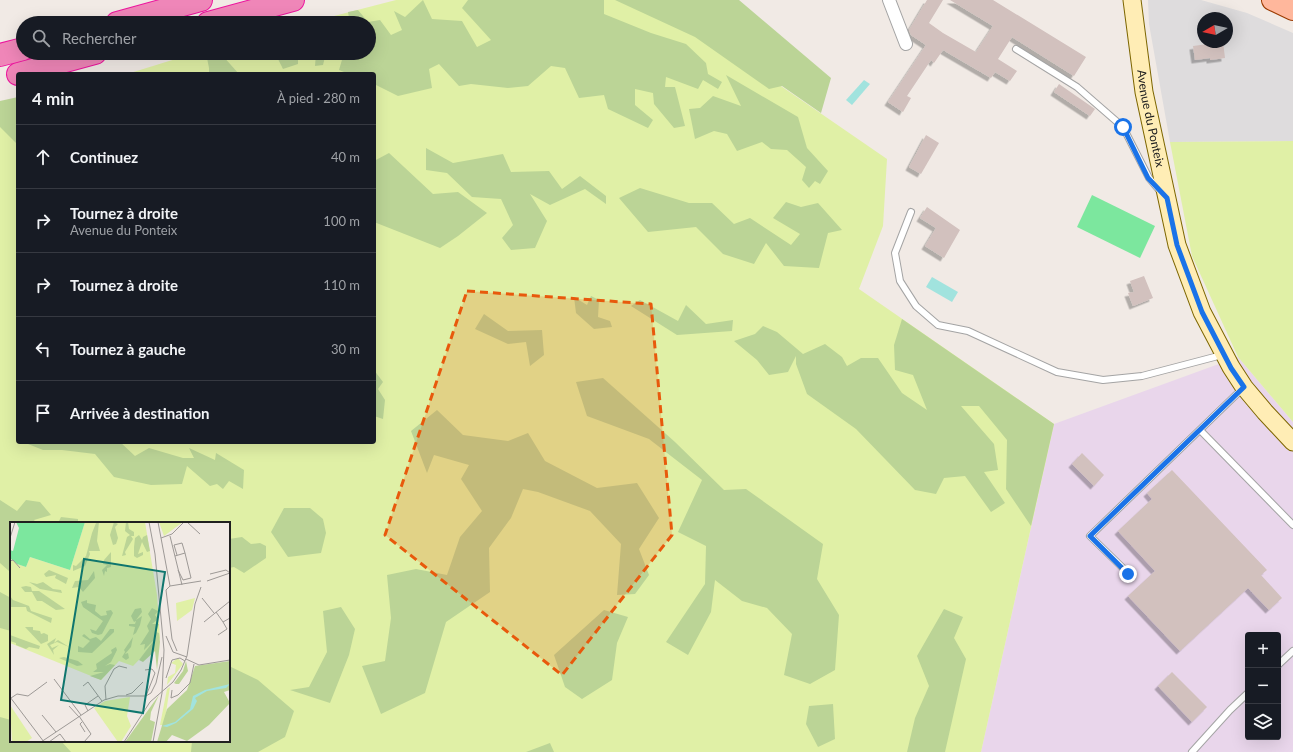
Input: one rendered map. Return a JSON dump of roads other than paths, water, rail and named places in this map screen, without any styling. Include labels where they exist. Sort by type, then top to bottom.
[{"type":"highway","points":[[143,16],[201,0]]},
{"type":"highway","points":[[234,16],[293,0]]},
{"type":"highway","points":[[0,55],[16,51]]},
{"type":"highway","points":[[25,72],[69,60]]},
{"type":"highway","points":[[0,79],[16,75]]},
{"type":"main road","points":[[1272,0],[1293,10]]},
{"type":"street","points":[[889,0],[906,44]]},
{"type":"street","name":"Avenue du Ponteix","points":[[1132,0],[1144,92],[1177,245],[1202,312],[1224,355],[1244,387],[1293,442]]},
{"type":"street","points":[[1136,38],[1140,0]]},
{"type":"lane","points":[[1016,50],[1077,87],[1123,127],[1148,178],[1167,198]]},
{"type":"lane","points":[[910,212],[895,253],[900,281],[916,306],[938,325],[968,331],[1057,372],[1102,380],[1142,376],[1224,355]]},
{"type":"lane","points":[[1128,574],[1090,536],[1244,387]]},
{"type":"lane","points":[[1200,430],[1293,525]]},
{"type":"lane","points":[[1281,662],[1293,651]]},
{"type":"lane","points":[[1192,752],[1245,696]]},
{"type":"water","points":[[864,80],[870,84],[852,105],[846,100]]},
{"type":"water","points":[[932,277],[958,292],[952,302],[926,287]]}]
